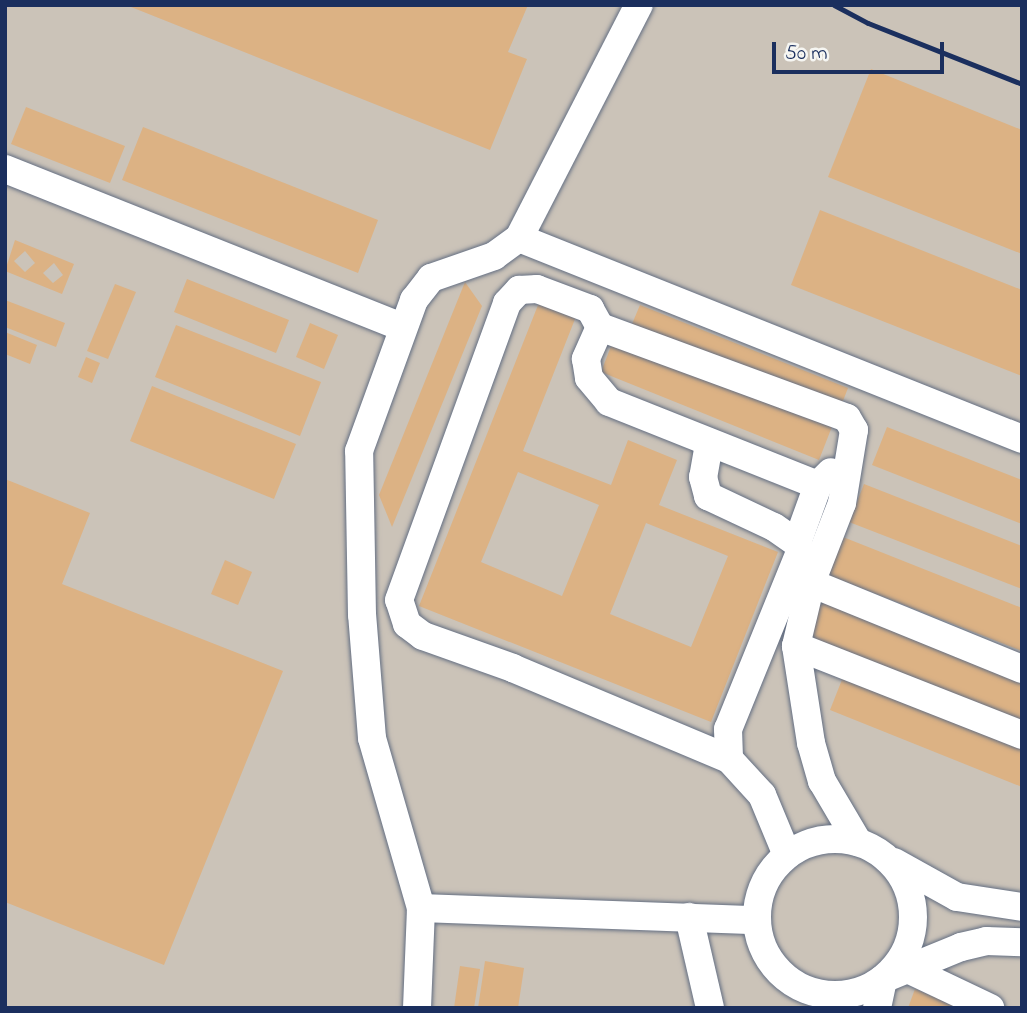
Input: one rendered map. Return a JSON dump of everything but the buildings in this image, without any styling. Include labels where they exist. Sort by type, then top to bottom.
[{"type":"street","points":[[417,1008],[421,908],[372,738],[362,615],[359,451],[414,300],[431,278],[494,256],[519,238],[639,5]]},
{"type":"street","points":[[5,169],[403,327]]},
{"type":"street","points":[[519,238],[1022,439]]},
{"type":"street","points":[[787,855],[762,795],[729,759],[525,673],[423,636],[402,615],[399,600],[507,303],[519,290],[537,289],[590,309],[600,327],[847,418],[855,430],[842,503],[811,583],[796,646],[811,743],[822,781],[869,847],[898,870],[909,891],[914,915],[910,939],[900,961],[883,979],[877,1008]]},
{"type":"street","points":[[600,327],[586,359],[589,379],[609,402],[709,444],[818,485]]},
{"type":"street","points":[[709,444],[703,477],[708,496],[797,543]]},
{"type":"street","points":[[729,759],[728,729],[800,560],[797,543],[818,485],[829,472],[848,471]]},
{"type":"street","points":[[811,583],[1022,669]]},
{"type":"street","points":[[796,646],[1022,735]]},
{"type":"street","points":[[1022,907],[957,897],[869,847],[821,841],[787,855],[769,873],[759,895],[756,920],[761,944],[773,965],[813,992],[838,995],[862,990],[961,947],[986,941],[1022,942]]},
{"type":"street","points":[[421,908],[756,920]]},
{"type":"street","points":[[689,918],[710,1008]]},
{"type":"street","points":[[910,970],[989,1008]]},
{"type":"shaded area","points":[[5,5],[1022,5],[1022,1008],[5,1008]]},
{"type":"railway","points":[[834,5],[868,23],[1022,84]]}]
